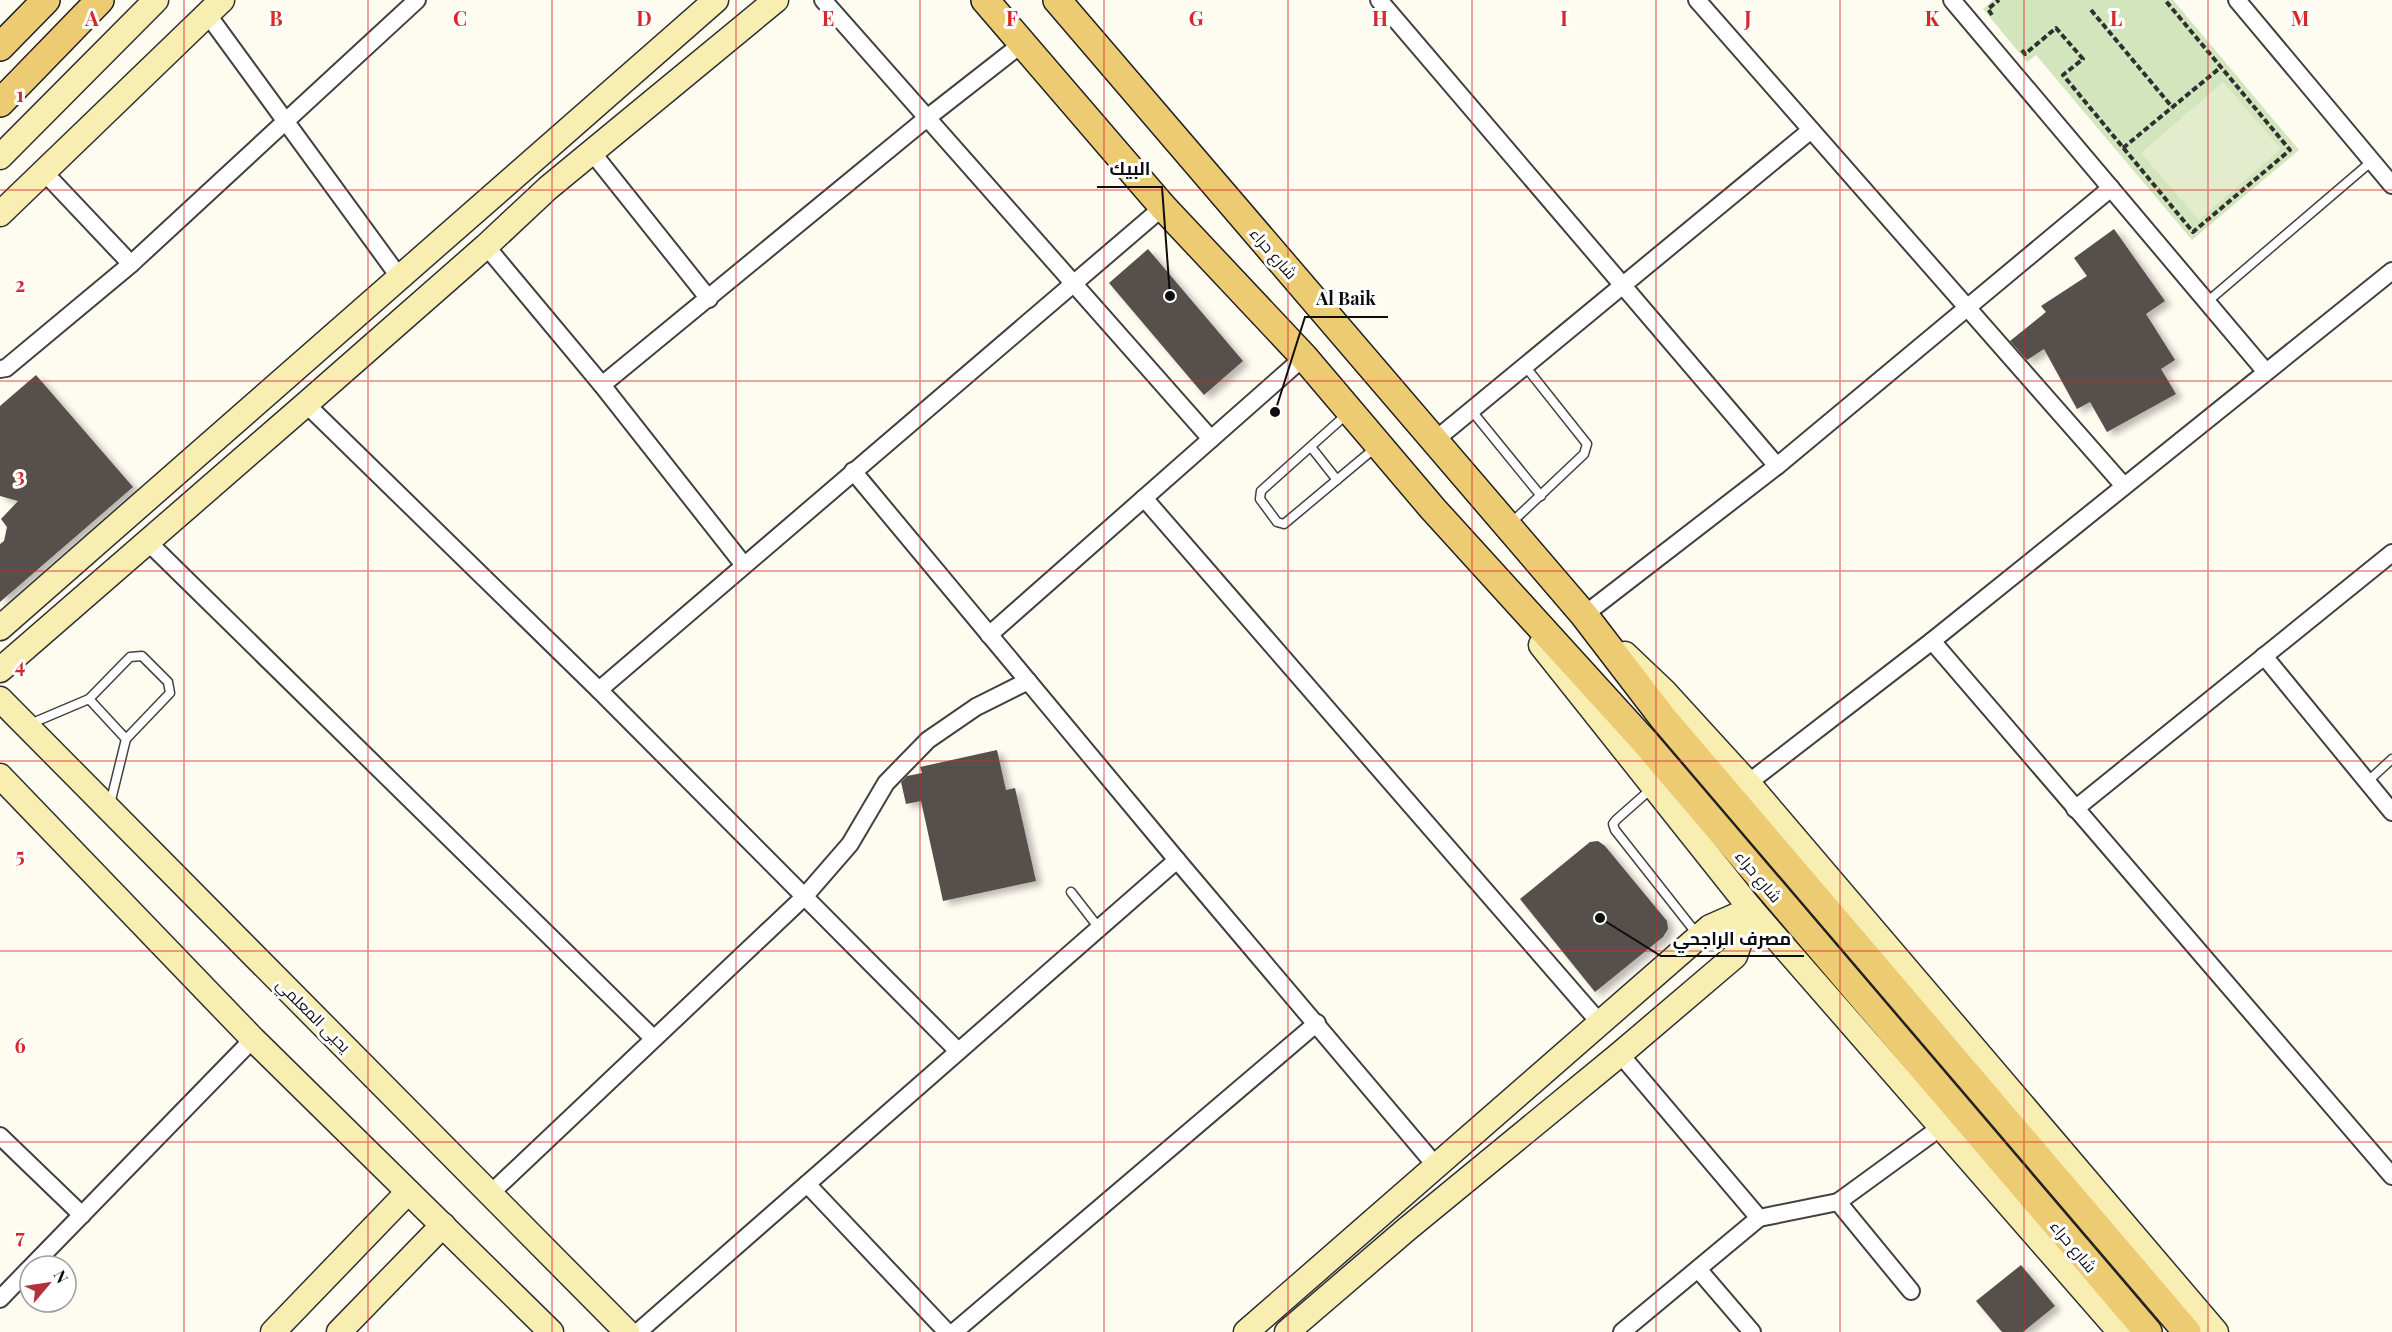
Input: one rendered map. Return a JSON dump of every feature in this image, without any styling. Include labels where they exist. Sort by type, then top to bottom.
[{"type":"main road","points":[[0,47],[46,0]]},
{"type":"main road","points":[[0,103],[100,0]]},
{"type":"main road","name":"شارع حراء","points":[[985,0],[1163,207],[1304,357],[1433,509],[1644,741],[2148,1332]]},
{"type":"main road","name":"شارع حراء","points":[[1057,0],[1584,615],[1663,718],[2187,1332]]},
{"type":"street","points":[[0,157],[156,0]]},
{"type":"street","points":[[0,369],[6,368],[131,264],[417,0]]},
{"type":"street","points":[[0,670],[486,246],[548,188],[776,0]]},
{"type":"street","points":[[823,0],[1211,439]]},
{"type":"street","points":[[1379,0],[1777,466]]},
{"type":"street","points":[[1697,0],[2124,486]]},
{"type":"street","points":[[1952,0],[2266,372]]},
{"type":"street","points":[[2237,0],[2392,185]]},
{"type":"street","points":[[0,628],[711,2]]},
{"type":"street","points":[[0,214],[215,7],[286,121],[400,278]]},
{"type":"street","points":[[602,385],[927,118],[1023,44]]},
{"type":"street","points":[[1434,441],[1811,130]]},
{"type":"street","points":[[591,151],[709,299]]},
{"type":"street","points":[[525,168],[548,188]]},
{"type":"street","points":[[43,171],[131,264]]},
{"type":"street","points":[[1584,615],[1777,466],[2111,188]]},
{"type":"street","points":[[599,690],[743,564],[1163,207]]},
{"type":"street","points":[[486,246],[602,385],[743,564]]},
{"type":"street","points":[[1748,783],[1932,641],[2392,271]]},
{"type":"street","points":[[989,635],[1304,357]]},
{"type":"street","points":[[306,404],[599,690],[958,1051]]},
{"type":"street","points":[[853,471],[1436,1166]]},
{"type":"street","points":[[1144,498],[1600,1023]]},
{"type":"street","name":"شارع حراء","points":[[1433,509],[1751,909],[2120,1332]]},
{"type":"street","points":[[148,542],[653,1038]]},
{"type":"street","points":[[2075,809],[2392,553]]},
{"type":"street","name":"شارع حراء","points":[[1584,615],[1665,692],[1748,783],[2216,1332]]},
{"type":"street","points":[[1932,641],[2392,1176]]},
{"type":"street","points":[[2264,656],[2392,812]]},
{"type":"street","points":[[489,1194],[804,897],[850,844],[886,783],[928,740],[976,707],[1028,681]]},
{"type":"street","name":"يحيى المعلمي","points":[[0,699],[627,1332]]},
{"type":"street","points":[[0,777],[253,1039],[551,1332]]},
{"type":"street","points":[[638,1332],[1177,860]]},
{"type":"street","points":[[1246,1332],[1699,936],[1710,927],[1751,909]]},
{"type":"street","points":[[1301,1328],[1407,1229],[1620,1054],[1734,956],[1751,909]]},
{"type":"street","points":[[954,1332],[1317,1023]]},
{"type":"street","points":[[44,1254],[253,1039]]},
{"type":"street","points":[[1620,1054],[1759,1218]]},
{"type":"street","points":[[1622,1332],[1759,1218],[1838,1202],[1941,1127]]},
{"type":"street","points":[[0,1136],[82,1215]]},
{"type":"street","points":[[807,1184],[947,1332]]},
{"type":"street","points":[[273,1332],[408,1192]]},
{"type":"street","points":[[1838,1202],[1911,1292]]},
{"type":"street","points":[[1390,1206],[1407,1229]]},
{"type":"street","points":[[339,1332],[443,1226]]},
{"type":"street","points":[[1698,1269],[1752,1332]]},
{"type":"street","points":[[0,1299],[18,1280]]},
{"type":"lane","points":[[2207,302],[2372,161]]},
{"type":"lane","points":[[1508,526],[1584,454],[1587,444],[1525,366]]},
{"type":"lane","points":[[1471,410],[1540,496]]},
{"type":"lane","points":[[1350,412],[1261,491],[1260,499],[1277,522],[1284,524],[1378,445]]},
{"type":"lane","points":[[1311,447],[1336,480]]},
{"type":"lane","points":[[26,725],[89,699],[130,657],[142,656],[168,682],[170,693],[126,739],[109,808]]},
{"type":"lane","points":[[89,699],[126,739]]},
{"type":"lane","points":[[2367,782],[2392,759]]},
{"type":"lane","points":[[1654,786],[1613,824],[1615,830],[1699,936]]},
{"type":"lane","points":[[1071,892],[1099,928]]},
{"type":"path","points":[[1995,18],[1988,9],[1999,0]]},
{"type":"path","points":[[2018,45],[2025,54],[2056,28],[2083,59],[2063,75],[2193,232],[2290,150],[2165,0]]},
{"type":"path","points":[[2091,10],[2172,107]]},
{"type":"path","points":[[2123,148],[2221,67]]},
{"type":"green space","points":[[1993,0],[2173,0],[2299,150],[2192,240],[2036,55],[2027,62],[1983,9]]},
{"type":"green space","points":[[2223,82],[2281,149],[2199,220],[2141,153]]},
{"type":"building","points":[[2114,229],[2165,301],[2146,314],[2175,360],[2161,369],[2176,394],[2107,432],[2090,402],[2077,409],[2044,349],[2027,360],[2010,341],[2046,312],[2041,306],[2087,276],[2074,258]]},
{"type":"building","points":[[1148,249],[1243,361],[1204,395],[1109,283]]},
{"type":"building","points":[[36,375],[133,487],[0,602],[0,544],[4,541],[7,527],[1,519],[18,501],[0,496],[0,406]]},
{"type":"building","points":[[997,750],[1006,790],[1015,788],[1036,881],[943,901],[921,801],[906,804],[901,782],[907,776],[922,773],[920,767]]},
{"type":"building","points":[[1598,841],[1605,846],[1667,921],[1668,929],[1663,937],[1595,992],[1520,899],[1590,842]]},
{"type":"building","points":[[2021,1265],[2055,1306],[2023,1332],[2002,1332],[1976,1301]]},
{"type":"place","name":"البيك","points":[[1170,296]]},
{"type":"place","name":"Al Baik","points":[[1275,412]]},
{"type":"place","name":"مصرف الراجحي","points":[[1600,918]]}]
